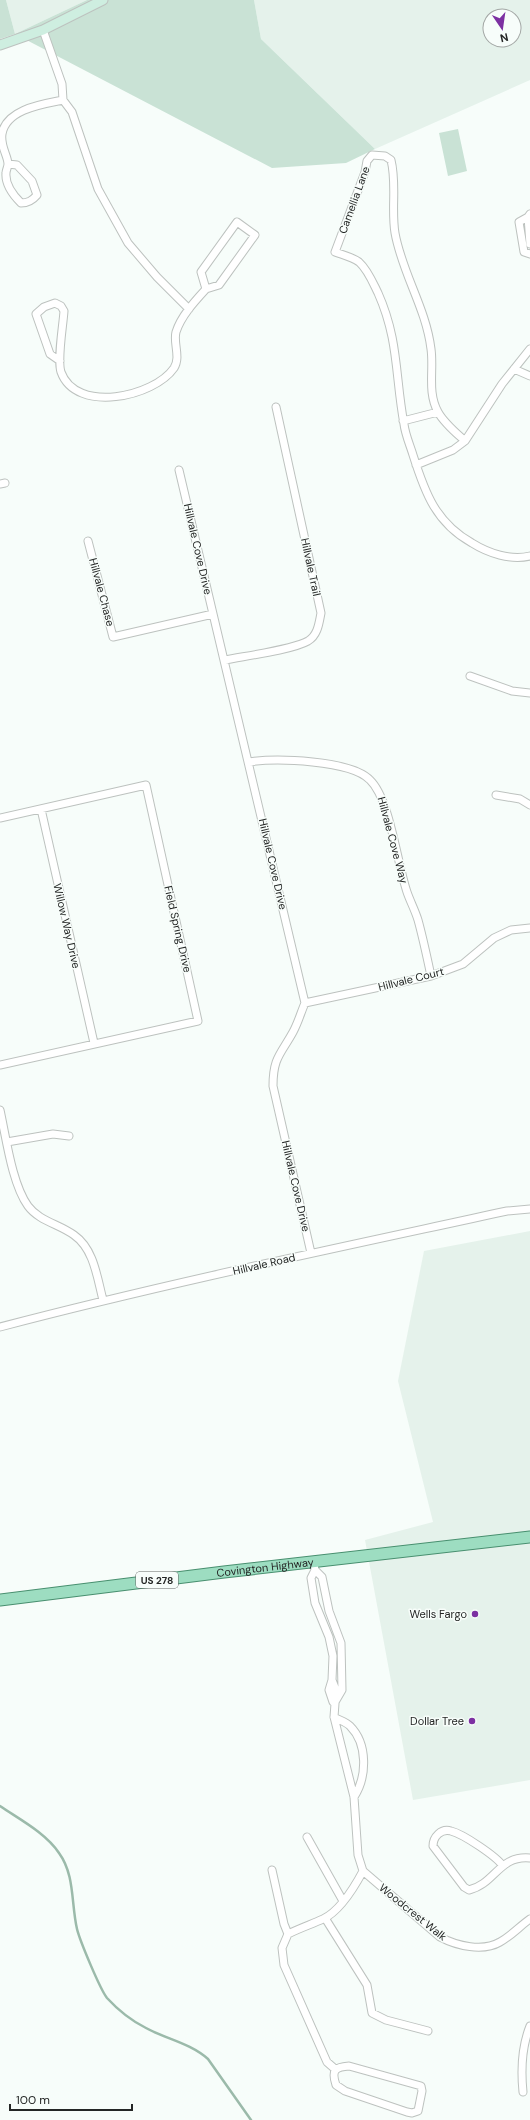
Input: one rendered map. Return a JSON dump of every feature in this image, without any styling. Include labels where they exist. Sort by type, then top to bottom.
[{"type":"main road","points":[[0,45],[43,30],[103,0]]},
{"type":"main road","name":"Covington Highway","points":[[0,1600],[314,1566],[530,1538]]},
{"type":"street","points":[[43,30],[62,84],[63,100],[72,112],[98,189],[128,242],[157,277],[190,309]]},
{"type":"street","points":[[8,164],[18,165],[32,181],[36,195],[33,200],[27,203],[21,203],[16,198],[6,174],[8,164],[2,143],[2,134],[5,124],[21,112],[63,100]]},
{"type":"street","name":"Camellia Lane","points":[[465,441],[450,427],[438,412],[432,395],[431,350],[428,330],[399,252],[395,233],[391,160],[385,156],[372,155],[367,161],[365,172],[334,252],[361,263],[384,307],[396,349],[403,422],[416,465],[433,508],[454,531],[482,549],[515,558],[530,556]]},
{"type":"street","points":[[529,215],[530,244]]},
{"type":"street","points":[[529,215],[520,222],[520,235],[524,252],[530,254]]},
{"type":"street","points":[[60,361],[50,354],[36,314],[44,307],[55,303],[61,306],[64,312],[60,361],[61,372],[66,382],[76,391],[101,397],[135,393],[164,378],[175,366],[178,352],[176,332],[190,309],[206,289],[219,285],[255,236],[237,222],[201,272],[206,289]]},
{"type":"street","points":[[520,235],[529,234]]},
{"type":"street","points":[[416,465],[453,450],[465,441],[514,368],[530,349]]},
{"type":"street","points":[[514,368],[530,376]]},
{"type":"street","name":"Hillvale Trail","points":[[225,660],[294,646],[309,640],[319,628],[321,613],[276,407]]},
{"type":"street","points":[[403,422],[438,412]]},
{"type":"street","name":"Hillvale Cove Drive","points":[[179,470],[305,1003],[294,1031],[278,1056],[273,1070],[273,1086],[311,1253]]},
{"type":"street","name":"Hillvale Chase","points":[[88,541],[113,637],[213,614]]},
{"type":"street","points":[[470,676],[512,691],[530,693]]},
{"type":"street","name":"Hillvale Cove Way","points":[[249,762],[268,760],[330,765],[353,770],[369,779],[381,793],[407,892],[418,918],[431,976]]},
{"type":"street","name":"Field Spring Drive","points":[[0,818],[146,785],[198,1022],[94,1043],[0,1065]]},
{"type":"street","points":[[496,795],[520,799],[530,805]]},
{"type":"street","name":"Willow Way Drive","points":[[41,809],[94,1043]]},
{"type":"street","name":"Hillvale Court","points":[[305,1003],[431,976],[463,964],[494,938],[511,930],[530,928]]},
{"type":"street","points":[[0,1110],[18,1187],[28,1207],[48,1223],[74,1235],[89,1250],[103,1300]]},
{"type":"street","points":[[7,1142],[53,1134],[69,1136]]},
{"type":"street","name":"Hillvale Road","points":[[0,1326],[103,1300],[311,1253],[507,1211],[530,1209]]},
{"type":"street","points":[[314,1566],[322,1577],[329,1612],[341,1643],[343,1674],[342,1690],[334,1704]]},
{"type":"street","points":[[314,1566],[311,1578],[315,1603],[331,1648],[332,1676],[329,1690],[334,1704],[334,1717],[354,1797],[358,1856],[363,1871],[355,1886],[343,1901],[325,1918],[288,1934],[282,1948],[284,1966],[327,2062],[335,2070]]},
{"type":"street","points":[[332,1676],[343,1674]]},
{"type":"street","points":[[334,1717],[349,1725],[362,1745],[362,1778],[360,1788],[354,1797]]},
{"type":"street","points":[[504,1866],[489,1852],[451,1831],[442,1832],[436,1835],[433,1840],[434,1846],[464,1887],[469,1890],[477,1888],[504,1866],[509,1860],[519,1857],[530,1858]]},
{"type":"street","points":[[307,1837],[343,1901]]},
{"type":"street","points":[[272,1870],[284,1924],[288,1934]]},
{"type":"street","name":"Woodcrest Walk","points":[[363,1871],[440,1937],[449,1942],[467,1947],[486,1946],[500,1943],[530,1919]]},
{"type":"street","points":[[325,1918],[367,1985],[372,2013],[386,2020],[428,2031]]},
{"type":"street","points":[[523,2092],[522,2080],[530,2026]]},
{"type":"street","points":[[338,2067],[360,2067],[421,2086],[422,2091],[418,2111],[412,2113],[407,2112],[345,2091],[336,2085],[333,2079],[335,2070],[338,2067]]},
{"type":"shaded area","points":[[6,0],[87,0],[15,34]]},
{"type":"shaded area","points":[[254,0],[530,0],[530,80],[375,149],[261,39]]},
{"type":"shaded area","points":[[530,1231],[530,1780],[413,1800],[365,1540],[433,1522],[398,1381],[424,1251]]},
{"type":"green space","points":[[0,0],[6,0],[15,34],[0,39]]},
{"type":"green space","points":[[87,0],[254,0],[261,39],[375,149],[346,163],[272,168],[15,34]]},
{"type":"green space","points":[[458,129],[467,171],[448,176],[439,133]]},
{"type":"waterway","points":[[0,1806],[40,1833],[59,1853],[68,1870],[77,1929],[95,1975],[107,1998],[125,2015],[141,2025],[194,2049],[208,2059],[251,2120]]},
{"type":"place","name":"Wells Fargo","points":[[475,1614]]},
{"type":"place","name":"Dollar Tree","points":[[472,1721]]}]
